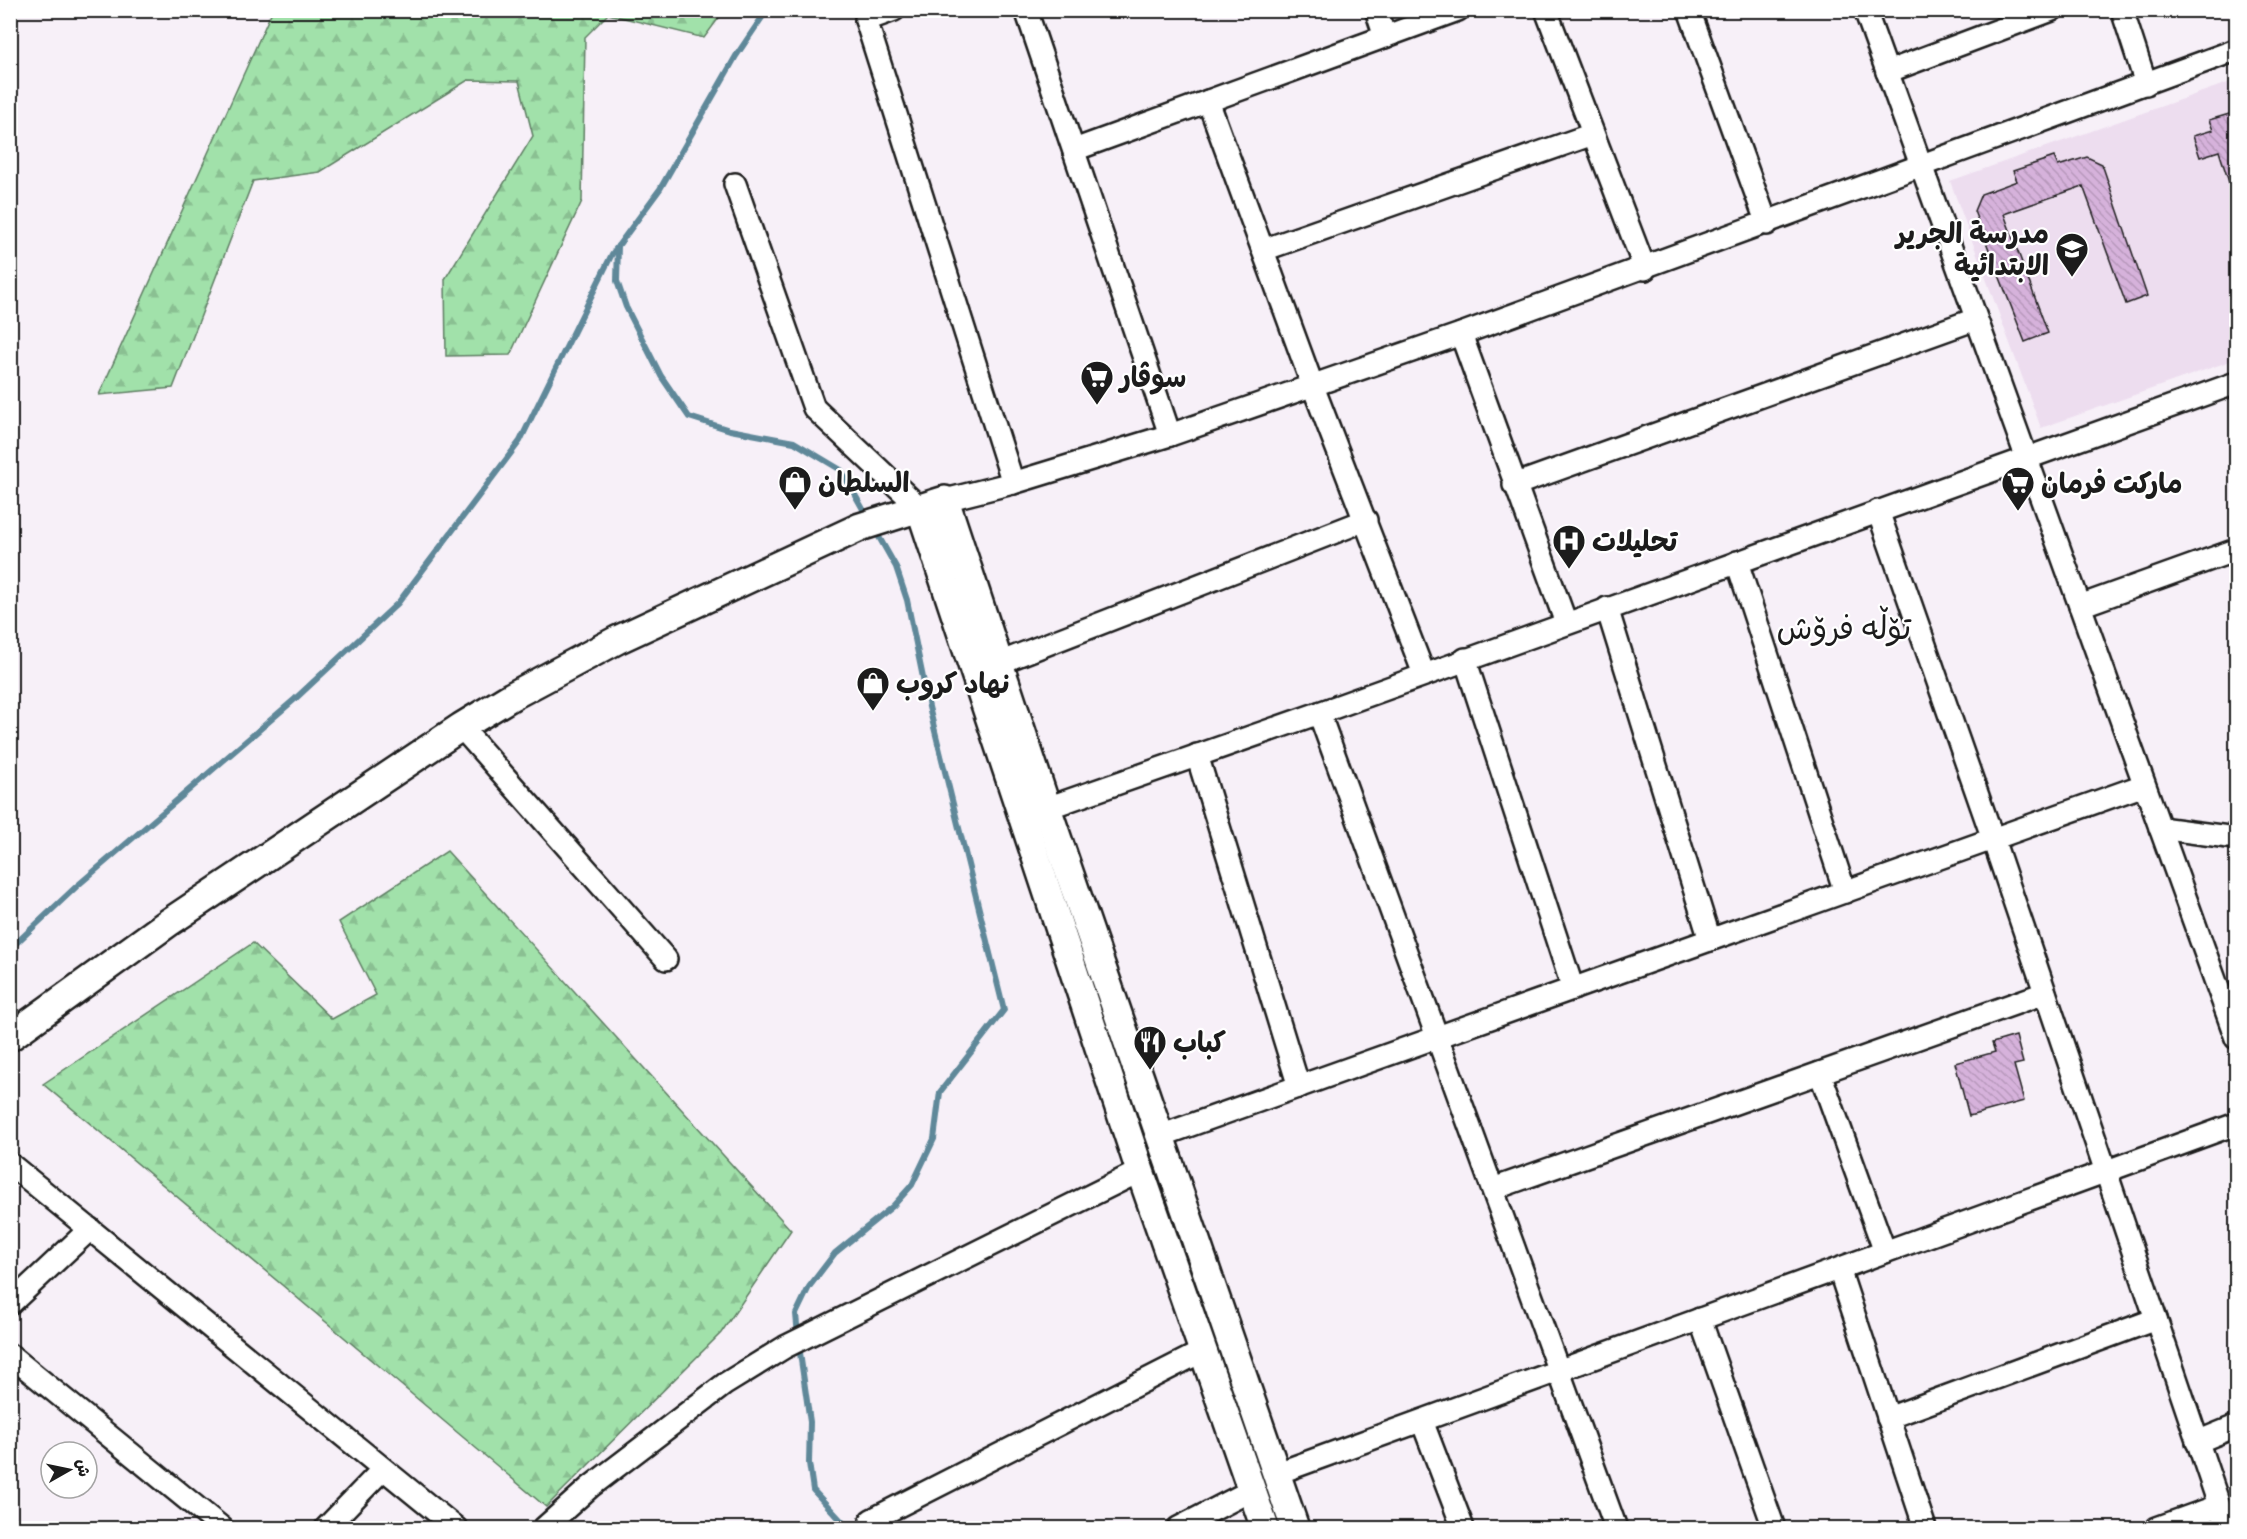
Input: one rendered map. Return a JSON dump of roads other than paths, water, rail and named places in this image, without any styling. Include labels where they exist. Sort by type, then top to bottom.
[{"type":"main road","points":[[10,1037],[148,936],[461,727],[617,640],[871,522],[932,504],[1047,808],[1295,1528]]},
{"type":"main road","points":[[986,651],[1140,1171],[1265,1528]]},
{"type":"street","points":[[894,10],[866,15],[1013,483]]},
{"type":"street","points":[[1026,10],[1170,435]]},
{"type":"street","points":[[1376,10],[1385,37]]},
{"type":"street","points":[[1074,150],[1458,10]]},
{"type":"street","points":[[1546,10],[1645,269]]},
{"type":"street","points":[[1689,10],[1767,224]]},
{"type":"street","points":[[1865,10],[2144,785],[2227,989],[2236,1038]]},
{"type":"street","points":[[1887,72],[2052,10]]},
{"type":"street","points":[[2122,10],[2146,84]]},
{"type":"street","points":[[735,184],[814,408],[932,504],[1013,483],[1170,435],[1461,334],[1645,269],[2236,50]]},
{"type":"street","points":[[1208,101],[1312,384],[1424,674]]},
{"type":"street","points":[[1263,250],[1593,134]]},
{"type":"street","points":[[1514,485],[1976,319]]},
{"type":"street","points":[[1461,334],[1566,623]]},
{"type":"street","points":[[1047,808],[1319,713],[2236,382]]},
{"type":"street","points":[[1878,511],[1993,839],[2226,1528]]},
{"type":"street","points":[[986,651],[1366,520]]},
{"type":"street","points":[[2080,606],[2236,550]]},
{"type":"street","points":[[1737,562],[1845,892]]},
{"type":"street","points":[[1607,608],[1710,940]]},
{"type":"street","points":[[1465,659],[1573,989]]},
{"type":"street","points":[[1319,713],[1616,1528]]},
{"type":"street","points":[[461,727],[666,959]]},
{"type":"street","points":[[1197,755],[1299,1087]]},
{"type":"street","points":[[1160,1136],[2144,785]]},
{"type":"street","points":[[2160,828],[2236,838]]},
{"type":"street","points":[[1493,1190],[2045,993]]},
{"type":"street","points":[[1820,1073],[1885,1252]]},
{"type":"street","points":[[1275,1474],[2236,1124]]},
{"type":"street","points":[[10,1164],[456,1528]]},
{"type":"street","points":[[544,1528],[590,1488],[725,1384],[785,1347],[1140,1171]]},
{"type":"street","points":[[10,1304],[90,1229]]},
{"type":"street","points":[[1839,1269],[1925,1528]]},
{"type":"street","points":[[1700,1319],[1774,1528]]},
{"type":"street","points":[[1888,1418],[2156,1319]]},
{"type":"street","points":[[871,1520],[1203,1351]]},
{"type":"street","points":[[10,1354],[222,1528]]},
{"type":"street","points":[[1422,1421],[1463,1528]]},
{"type":"street","points":[[2197,1442],[2236,1426]]},
{"type":"street","points":[[326,1528],[383,1468]]},
{"type":"street","points":[[1178,1528],[1251,1490]]},
{"type":"street","points":[[2157,1528],[2218,1506]]},
{"type":"waterway","points":[[10,949],[77,886],[295,699],[398,603],[520,441],[612,254],[660,189],[736,56],[767,10]]},
{"type":"waterway","points":[[618,246],[617,281],[626,307],[661,376],[689,417],[730,430],[794,442],[841,470],[868,518]]},
{"type":"waterway","points":[[798,1336],[796,1314],[809,1287],[835,1253],[893,1206],[912,1185],[934,1139],[940,1092],[1004,1010],[929,707],[907,600],[896,567],[875,530]]},
{"type":"waterway","points":[[799,1346],[810,1422],[809,1463],[813,1490],[848,1528]]},
{"type":"place","name":"مدرسة الجرير الابتدائية","points":[[2072,278]]},
{"type":"place","name":"سوڤار","points":[[1097,406]]},
{"type":"place","name":"السلطان","points":[[795,511]]},
{"type":"place","name":"مارکت فرمان","points":[[2018,512]]},
{"type":"place","name":"تحلیلات","points":[[1569,570]]},
{"type":"place","name":"نهاد كروب","points":[[873,712]]},
{"type":"place","name":"كباب","points":[[1150,1071]]},
{"type":"district","name":"تۆڵە فرۆش","points":[[1844,628]]}]
